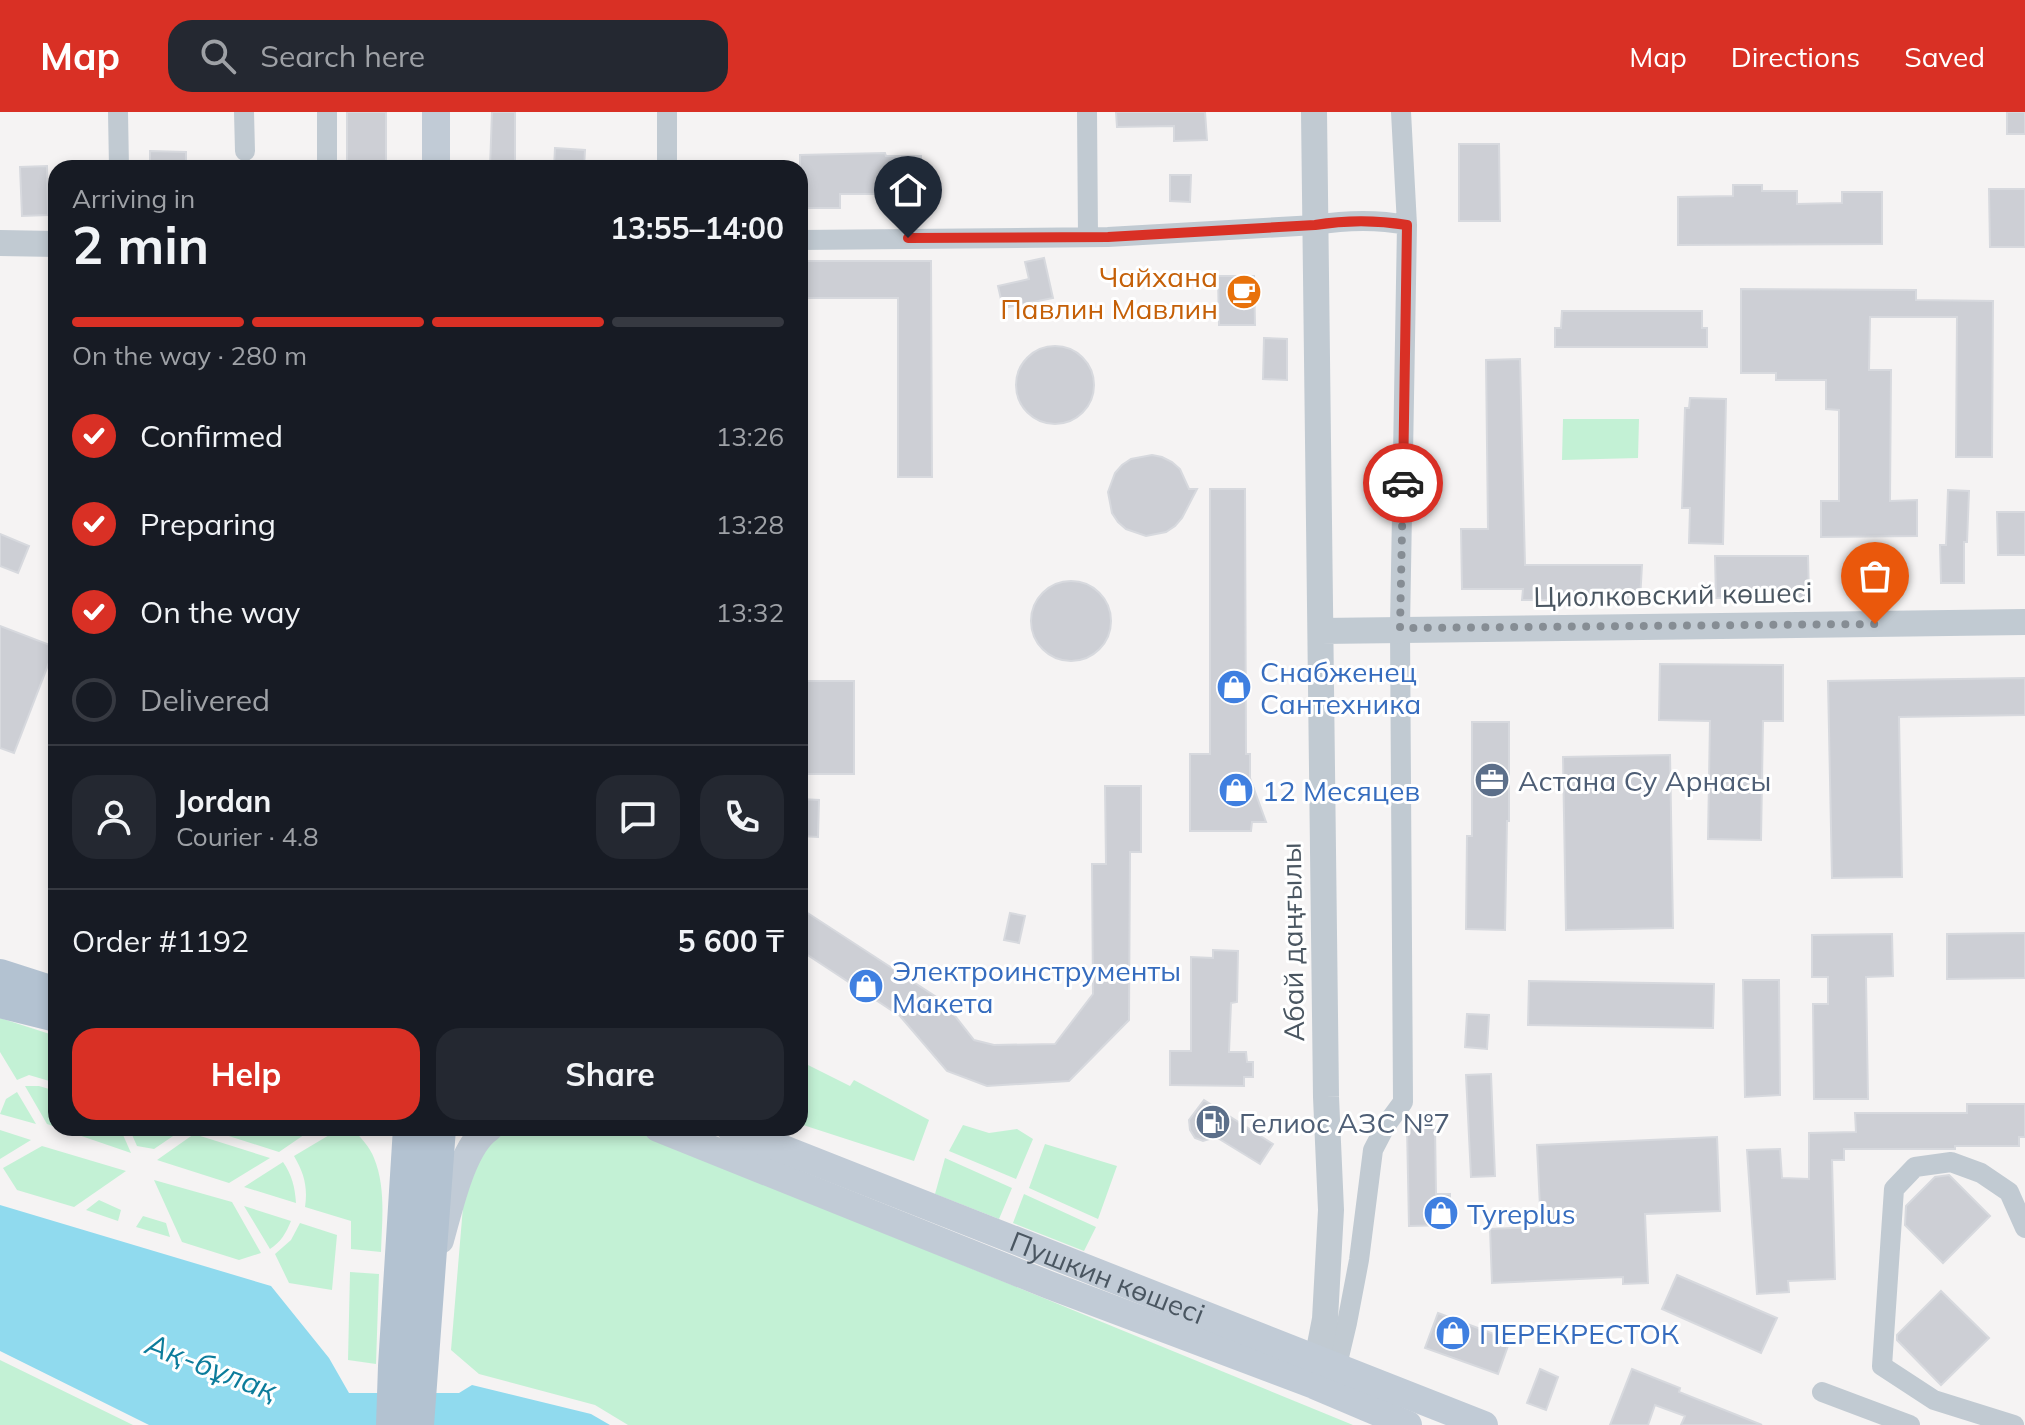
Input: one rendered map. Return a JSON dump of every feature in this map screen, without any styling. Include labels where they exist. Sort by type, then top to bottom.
[{"type":"main road","points":[[436,112],[436,160]]},
{"type":"main road","points":[[0,975],[48,990]]},
{"type":"main road","points":[[0,1002],[48,1014]]},
{"type":"main road","points":[[409,1136],[408,1365],[418,1425]]},
{"type":"main road","points":[[429,1275],[439,1136]]},
{"type":"main road","points":[[392,1425],[429,1275],[462,1166],[481,1136]]},
{"type":"main road","name":"Пушкин көшесі","points":[[678,1136],[1049,1285],[1484,1425]]},
{"type":"main road","name":"Пушкин көшесі","points":[[749,1136],[1324,1376],[1408,1425]]},
{"type":"street","points":[[118,112],[119,160]]},
{"type":"street","points":[[244,112],[245,151]]},
{"type":"street","points":[[327,112],[327,160]]},
{"type":"street","points":[[667,112],[667,160]]},
{"type":"street","points":[[1087,112],[1088,236]]},
{"type":"street","name":"Абай даңғылы","points":[[1314,112],[1326,1097],[1331,1210],[1324,1376]]},
{"type":"street","points":[[1324,1376],[1347,1323],[1359,1260],[1373,1150],[1403,1102],[1400,628],[1407,225],[1401,112]]},
{"type":"street","points":[[808,240],[1088,236],[1380,220],[1407,225]]},
{"type":"street","points":[[0,243],[48,244]]},
{"type":"street","name":"Циолковский көшесі","points":[[1321,631],[2025,622]]},
{"type":"street","points":[[2014,1425],[1934,1400],[1882,1366],[1894,1189],[1915,1167],[1951,1162],[1981,1173],[2009,1192],[2025,1228]]},
{"type":"street","points":[[1822,1392],[1910,1425]]},
{"type":"green space","points":[[1563,419],[1639,419],[1638,458],[1562,460]]},
{"type":"green space","points":[[0,1018],[48,1033],[48,1081],[29,1075],[17,1080],[0,1052]]},
{"type":"green space","points":[[808,1065],[850,1086],[854,1080],[929,1120],[914,1161],[808,1127]]},
{"type":"green space","points":[[25,1086],[48,1089],[47,1124]]},
{"type":"green space","points":[[17,1092],[36,1124],[0,1114],[6,1099]]},
{"type":"green space","points":[[963,1125],[989,1133],[1017,1129],[1033,1139],[1016,1179],[949,1151]]},
{"type":"green space","points":[[0,1130],[31,1140],[0,1159]]},
{"type":"green space","points":[[81,1136],[124,1136],[131,1153]]},
{"type":"green space","points":[[133,1136],[173,1136],[154,1149],[137,1146]]},
{"type":"green space","points":[[191,1136],[200,1136],[270,1158],[229,1183],[157,1160]]},
{"type":"green space","points":[[229,1136],[302,1136],[279,1152]]},
{"type":"green space","points":[[328,1136],[359,1136],[370,1150],[378,1169],[382,1204],[381,1252],[351,1249],[351,1221],[305,1207],[304,1180],[294,1156]]},
{"type":"green space","points":[[495,1136],[649,1136],[1353,1425],[628,1425],[595,1405],[479,1374],[451,1350],[466,1171]]},
{"type":"green space","points":[[1045,1144],[1117,1166],[1098,1219],[1029,1188]]},
{"type":"green space","points":[[42,1146],[126,1171],[74,1207],[17,1190],[3,1168]]},
{"type":"green space","points":[[945,1158],[1012,1188],[999,1219],[935,1194]]},
{"type":"green space","points":[[283,1162],[292,1181],[296,1203],[244,1187]]},
{"type":"green space","points":[[154,1180],[232,1202],[261,1253],[239,1260],[182,1242]]},
{"type":"green space","points":[[1024,1194],[1096,1227],[1084,1251],[1013,1223]]},
{"type":"green space","points":[[99,1200],[121,1210],[118,1221],[86,1210]]},
{"type":"green space","points":[[244,1206],[291,1221],[283,1237],[270,1249]]},
{"type":"green space","points":[[143,1216],[166,1223],[170,1237],[136,1227]]},
{"type":"green space","points":[[300,1223],[337,1235],[332,1290],[289,1283],[275,1254],[291,1240]]},
{"type":"green space","points":[[350,1272],[379,1274],[376,1364],[348,1360]]},
{"type":"green space","points":[[0,1360],[133,1425],[0,1425]]},
{"type":"water","name":"Ақ-бұлақ","points":[[0,1205],[271,1286],[329,1358],[349,1393],[459,1393],[472,1385],[591,1414],[610,1425],[149,1425],[0,1351]]},
{"type":"building","points":[[347,112],[386,112],[386,160],[347,160]]},
{"type":"building","points":[[492,112],[515,112],[515,160],[490,160]]},
{"type":"building","points":[[1116,112],[1205,112],[1207,140],[1174,141],[1174,126],[1117,127]]},
{"type":"building","points":[[2007,112],[2025,112],[2025,134],[2007,134]]},
{"type":"building","points":[[1459,144],[1499,144],[1500,221],[1459,221]]},
{"type":"building","points":[[555,148],[585,150],[584,160],[554,160]]},
{"type":"building","points":[[150,151],[186,152],[186,160],[150,160]]},
{"type":"building","points":[[885,153],[886,156],[921,156],[921,194],[840,194],[840,208],[808,208],[808,160],[800,160],[800,155]]},
{"type":"building","points":[[47,166],[48,215],[22,216],[20,167]]},
{"type":"building","points":[[1170,175],[1191,175],[1190,202],[1170,201]]},
{"type":"building","points":[[1733,185],[1762,185],[1762,191],[1797,191],[1797,204],[1842,203],[1842,192],[1882,192],[1882,244],[1678,245],[1678,197],[1733,196]]},
{"type":"building","points":[[1989,189],[2025,189],[2025,247],[1990,247]]},
{"type":"building","points":[[1044,258],[1053,298],[1003,308],[998,286],[1029,279],[1025,262]]},
{"type":"building","points":[[808,261],[931,261],[932,477],[898,477],[898,298],[808,298]]},
{"type":"building","points":[[1218,276],[1254,276],[1255,325],[1219,325]]},
{"type":"building","points":[[1741,289],[1916,290],[1916,300],[1993,301],[1992,457],[1956,457],[1957,317],[1870,317],[1869,370],[1891,370],[1890,501],[1917,500],[1917,536],[1821,537],[1821,501],[1839,501],[1839,410],[1826,409],[1826,380],[1776,380],[1776,373],[1741,373]]},
{"type":"building","points":[[1562,311],[1702,311],[1702,328],[1707,328],[1707,347],[1555,347],[1555,328],[1561,328]]},
{"type":"building","points":[[1264,338],[1287,339],[1287,380],[1263,379]]},
{"type":"building","points":[[1055,346],[1070,349],[1087,363],[1094,385],[1091,400],[1077,417],[1055,424],[1040,421],[1023,407],[1016,385],[1019,370],[1033,353]]},
{"type":"building","points":[[1520,359],[1525,565],[1642,565],[1640,600],[1522,600],[1523,589],[1462,589],[1461,529],[1488,529],[1486,360]]},
{"type":"building","points":[[1690,398],[1726,399],[1723,544],[1689,543],[1690,508],[1682,508],[1685,408],[1689,408]]},
{"type":"building","points":[[1152,455],[1172,462],[1180,469],[1189,489],[1197,489],[1175,526],[1166,532],[1146,536],[1126,529],[1118,522],[1112,513],[1108,492],[1115,473],[1122,465],[1131,459]]},
{"type":"building","points":[[1210,489],[1245,489],[1246,754],[1250,754],[1250,778],[1266,822],[1252,822],[1251,831],[1190,831],[1190,754],[1210,754]]},
{"type":"building","points":[[1948,490],[1969,491],[1964,583],[1941,583],[1940,545],[1946,545]]},
{"type":"building","points":[[1997,512],[2025,512],[2025,555],[1998,555]]},
{"type":"building","points":[[0,534],[29,546],[18,573],[0,566]]},
{"type":"building","points":[[1715,556],[1808,556],[1809,597],[1716,598]]},
{"type":"building","points":[[1071,581],[1086,584],[1099,593],[1108,606],[1111,621],[1108,636],[1099,649],[1086,658],[1071,661],[1056,658],[1043,649],[1034,636],[1031,621],[1034,606],[1043,593],[1056,584]]},
{"type":"building","points":[[0,626],[48,644],[48,665],[14,753],[0,748]]},
{"type":"building","points":[[1660,664],[1783,665],[1783,721],[1763,721],[1761,840],[1708,839],[1710,721],[1659,720]]},
{"type":"building","points":[[2025,678],[2025,715],[1899,717],[1902,877],[1832,878],[1828,681]]},
{"type":"building","points":[[808,681],[854,681],[854,774],[808,774]]},
{"type":"building","points":[[1472,722],[1509,722],[1505,930],[1466,929],[1467,836],[1472,836]]},
{"type":"building","points":[[1670,755],[1673,928],[1566,930],[1563,757]]},
{"type":"building","points":[[1105,786],[1141,786],[1141,852],[1130,852],[1129,1020],[1069,1081],[987,1086],[947,1071],[900,1016],[808,955],[808,913],[944,1002],[974,1040],[994,1045],[1055,1044],[1093,994],[1092,864],[1106,864]]},
{"type":"building","points":[[808,799],[819,800],[818,837],[808,836]]},
{"type":"building","points":[[1010,913],[1025,916],[1019,943],[1004,940]]},
{"type":"building","points":[[2025,933],[2025,978],[1947,979],[1947,934]]},
{"type":"building","points":[[1892,934],[1893,976],[1866,977],[1868,1099],[1814,1099],[1813,1004],[1828,1004],[1828,977],[1812,977],[1812,935]]},
{"type":"building","points":[[1213,950],[1238,951],[1237,1002],[1231,1003],[1229,1052],[1246,1052],[1247,1062],[1253,1062],[1253,1077],[1244,1077],[1244,1086],[1170,1085],[1170,1051],[1191,1051],[1191,957],[1213,958]]},
{"type":"building","points":[[1743,980],[1779,980],[1780,1095],[1745,1097]]},
{"type":"building","points":[[1529,981],[1714,984],[1713,1028],[1528,1025]]},
{"type":"building","points":[[1467,1014],[1489,1015],[1487,1049],[1465,1047]]},
{"type":"building","points":[[1491,1074],[1495,1176],[1471,1177],[1466,1075]]},
{"type":"building","points":[[1204,1100],[1273,1144],[1260,1164],[1216,1137],[1203,1141],[1195,1138],[1189,1120]]},
{"type":"building","points":[[1967,1104],[2025,1104],[2025,1137],[2019,1137],[2019,1146],[1844,1149],[1844,1160],[1832,1160],[1835,1279],[1788,1281],[1789,1292],[1757,1294],[1747,1150],[1780,1149],[1782,1178],[1809,1179],[1809,1133],[1856,1132],[1855,1113],[1967,1113]]},
{"type":"building","points":[[1407,1126],[1435,1126],[1436,1194],[1450,1194],[1450,1225],[1409,1226]]},
{"type":"building","points":[[1717,1137],[1720,1211],[1645,1214],[1648,1283],[1623,1284],[1623,1277],[1492,1283],[1490,1229],[1541,1227],[1537,1145]]},
{"type":"building","points":[[1949,1175],[1990,1216],[1943,1263],[1905,1225],[1906,1206],[1935,1177]]},
{"type":"building","points":[[1677,1275],[1777,1318],[1761,1353],[1662,1309]]},
{"type":"building","points":[[1941,1291],[1989,1338],[1941,1385],[1897,1340],[1897,1335]]},
{"type":"building","points":[[1438,1313],[1510,1340],[1498,1374],[1425,1348]]},
{"type":"building","points":[[1540,1369],[1558,1377],[1546,1410],[1527,1403]]},
{"type":"building","points":[[1632,1369],[1680,1388],[1679,1392],[1762,1425],[1681,1425],[1685,1416],[1655,1405],[1648,1425],[1610,1425]]},
{"type":"way so far","points":[[1403,483],[1400,628],[1875,624]]},
{"type":"place","name":"Чайхана Павлин Мавлин","points":[[1244,292]]},
{"type":"place","name":"Снабженец Сантехника","points":[[1234,687]]},
{"type":"place","name":"Астана Су Арнасы","points":[[1492,780]]},
{"type":"place","name":"12 Месяцев","points":[[1236,790]]},
{"type":"place","name":"Электроинструменты Макета","points":[[866,986]]},
{"type":"place","name":"Гелиос АЗС №7","points":[[1213,1122]]},
{"type":"place","name":"Tyreplus","points":[[1441,1213]]},
{"type":"place","name":"ПЕРЕКРЕСТОК","points":[[1453,1333]]},
{"type":"route","points":[[908,238],[1108,237],[1380,220],[1407,225],[1403,483]]}]
